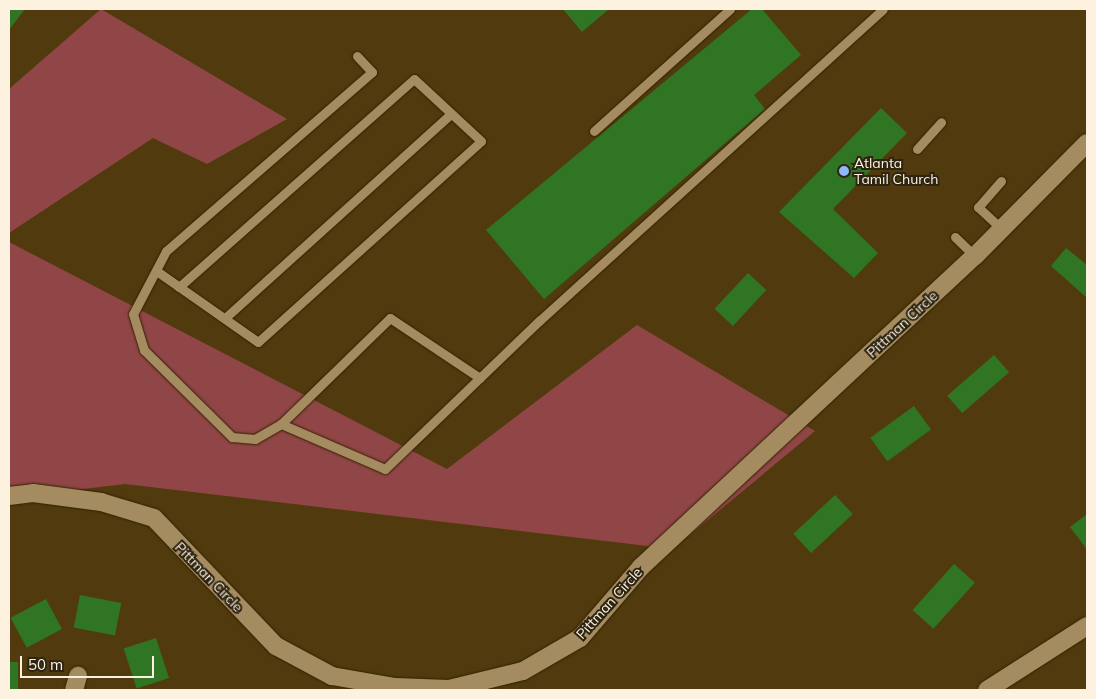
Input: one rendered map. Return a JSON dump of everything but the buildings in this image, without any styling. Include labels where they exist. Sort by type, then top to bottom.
[{"type":"street","name":"Pittman Circle","points":[[9,496],[33,493],[101,502],[154,518],[276,646],[332,676],[395,687],[449,690],[523,671],[580,638],[641,567],[975,256],[1087,144]]},
{"type":"street","points":[[987,690],[1087,626]]},
{"type":"lane","points":[[594,131],[730,9]]},
{"type":"lane","points":[[281,424],[385,469],[480,378],[883,9]]},
{"type":"lane","points":[[357,56],[372,72],[166,251],[158,272],[133,314],[144,350],[232,437],[255,439],[281,424],[390,318],[480,378]]},
{"type":"lane","points":[[158,272],[179,287],[258,342],[481,141],[414,79],[179,287]]},
{"type":"lane","points":[[224,318],[451,114]]},
{"type":"lane","points":[[916,149],[941,122]]},
{"type":"lane","points":[[1001,181],[978,207],[1002,229]]},
{"type":"lane","points":[[955,237],[975,256]]},
{"type":"shaded area","points":[[101,9],[287,119],[207,164],[153,138],[9,233],[9,89]]},
{"type":"shaded area","points":[[9,242],[447,469],[637,325],[815,431],[673,549],[125,484],[9,498]]},
{"type":"place","name":"Atlanta Tamil Church","points":[[844,171]]}]
